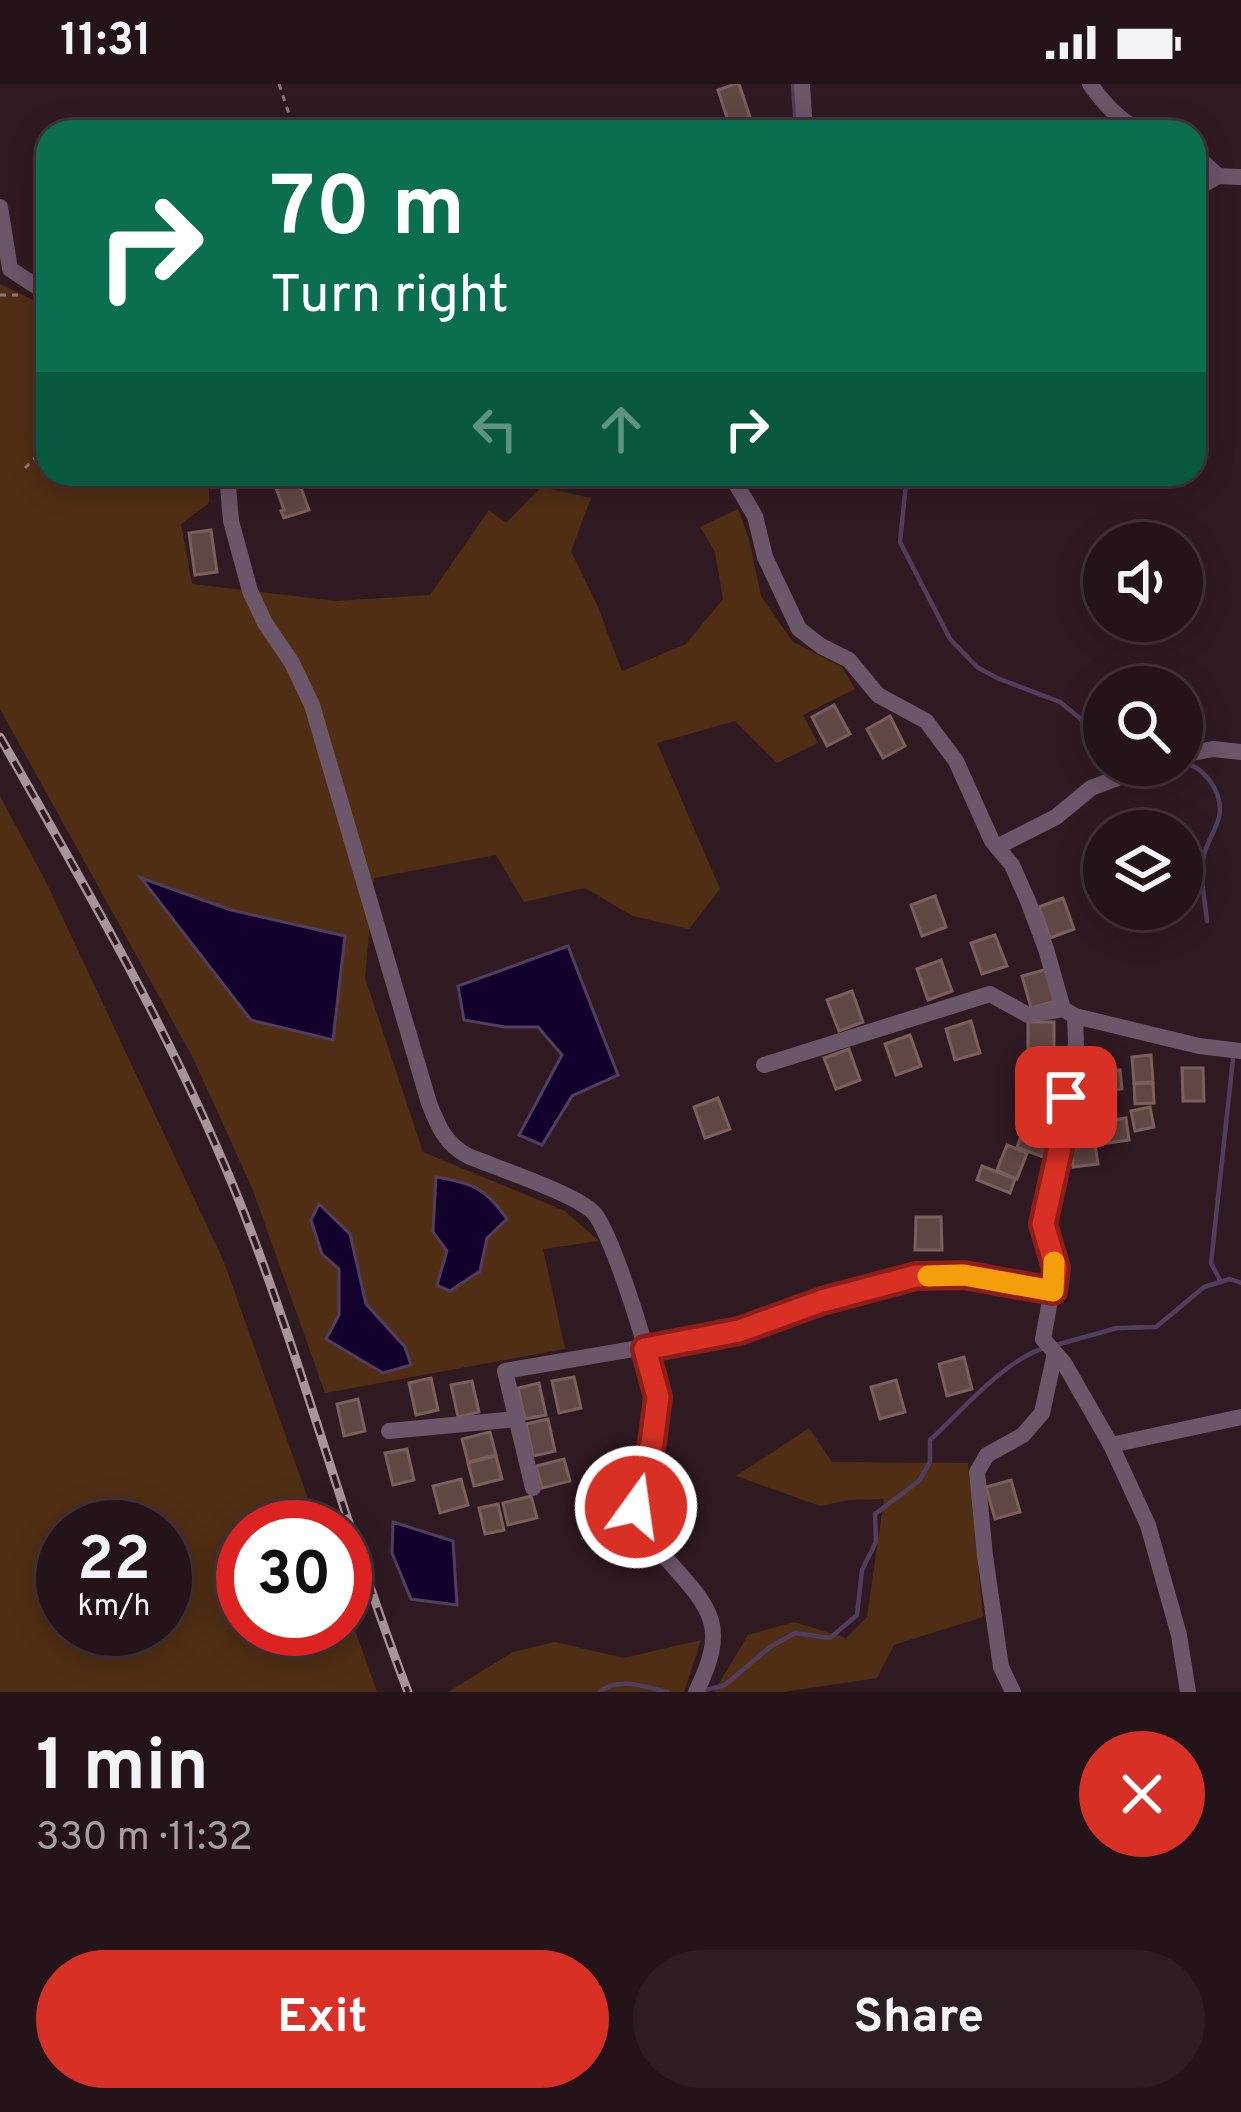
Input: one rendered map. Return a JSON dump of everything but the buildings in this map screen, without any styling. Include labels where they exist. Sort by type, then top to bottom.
[{"type":"street","points":[[802,84],[804,120]]},
{"type":"street","points":[[1090,84],[1120,120]]},
{"type":"street","points":[[1206,165],[1218,176]]},
{"type":"street","points":[[1206,183],[1218,176],[1241,177]]},
{"type":"street","points":[[0,207],[10,269],[36,286]]},
{"type":"street","points":[[227,486],[231,521],[250,592],[312,705],[440,1132],[453,1148],[468,1156],[576,1201],[595,1214],[609,1240],[658,1397],[636,1507],[646,1536],[714,1618],[709,1665],[696,1692]]},
{"type":"street","points":[[737,486],[755,516],[765,557],[799,629],[850,660],[878,695],[926,721],[956,761],[992,841],[1012,865],[1046,949],[1076,1044],[1043,1224],[1056,1268],[1042,1340],[1064,1363],[1111,1445],[1148,1526],[1179,1635],[1188,1692]]},
{"type":"street","points":[[1203,751],[1241,752]]},
{"type":"street","points":[[997,847],[1056,817],[1096,786]]},
{"type":"street","points":[[764,1064],[990,994],[1028,1015],[1069,1012],[1199,1046],[1241,1052]]},
{"type":"street","points":[[532,1488],[506,1371],[739,1331],[822,1301],[916,1276],[964,1275],[1053,1291]]},
{"type":"street","points":[[1012,1692],[1001,1667],[977,1472],[987,1454],[1023,1435],[1042,1413],[1055,1353]]},
{"type":"street","points":[[1111,1445],[1241,1417]]},
{"type":"street","points":[[389,1432],[517,1419]]},
{"type":"path","points":[[279,84],[291,120]]},
{"type":"path","points":[[25,468],[36,457]]},
{"type":"shaded area","points":[[0,284],[36,301],[36,486],[209,486],[209,503],[181,524],[192,584],[337,601],[430,595],[489,510],[506,523],[541,487],[591,498],[571,551],[622,671],[686,644],[723,599],[715,552],[700,527],[738,509],[761,596],[793,642],[842,667],[855,689],[803,715],[818,743],[777,763],[735,721],[657,743],[720,889],[689,929],[633,916],[585,888],[524,902],[496,855],[374,878],[365,978],[423,1152],[565,1211],[599,1241],[543,1249],[565,1349],[325,1393],[252,1188],[193,1058],[0,709]]},
{"type":"shaded area","points":[[0,796],[45,880],[224,1262],[308,1500],[216,1500],[216,1656],[364,1656],[377,1692],[0,1692]]},
{"type":"shaded area","points":[[141,878],[231,910],[345,936],[333,1040],[251,1020]]},
{"type":"shaded area","points":[[568,946],[618,1075],[572,1096],[542,1145],[519,1135],[562,1055],[538,1027],[464,1020],[458,986]]},
{"type":"shaded area","points":[[436,1177],[477,1189],[507,1219],[487,1238],[480,1271],[450,1291],[437,1285],[447,1251],[433,1232]]},
{"type":"shaded area","points":[[319,1204],[350,1234],[366,1304],[405,1347],[411,1365],[383,1373],[326,1339],[339,1315],[339,1269],[322,1254],[311,1220]]},
{"type":"shaded area","points":[[809,1428],[832,1462],[968,1463],[983,1617],[894,1645],[877,1678],[783,1692],[714,1692],[748,1635],[794,1622],[846,1638],[867,1617],[884,1499],[820,1506],[736,1476]]},
{"type":"shaded area","points":[[393,1522],[453,1541],[457,1605],[411,1599],[392,1553]]},
{"type":"shaded area","points":[[701,1640],[684,1692],[448,1692],[513,1652],[555,1642],[624,1658]]},
{"type":"waterway","points":[[793,84],[795,120]]},
{"type":"waterway","points":[[906,486],[900,542],[950,639],[977,667],[1060,702],[1083,721]]},
{"type":"waterway","points":[[1203,773],[1214,786],[1220,810],[1203,863],[1207,921]]},
{"type":"waterway","points":[[1221,1282],[1211,1263],[1233,1059]]},
{"type":"waterway","points":[[1056,1345],[1117,1328],[1156,1327],[1204,1287],[1230,1279],[1241,1283]]},
{"type":"waterway","points":[[702,1691],[725,1685],[770,1647],[795,1633],[830,1638],[857,1615],[862,1570],[876,1542],[875,1514],[919,1481],[930,1462],[930,1440],[999,1375],[1045,1348]]},
{"type":"waterway","points":[[600,1692],[623,1684],[667,1692]]},
{"type":"railway","points":[[0,737],[129,968],[217,1147],[264,1268],[408,1692]]},
{"type":"slow traffic","points":[[928,1276],[964,1275],[1053,1291],[1054,1262]]},
{"type":"route","points":[[636,1507],[658,1397],[645,1349],[739,1331],[822,1301],[916,1276],[964,1275],[1053,1291],[1056,1268],[1043,1224],[1066,1097]]}]
